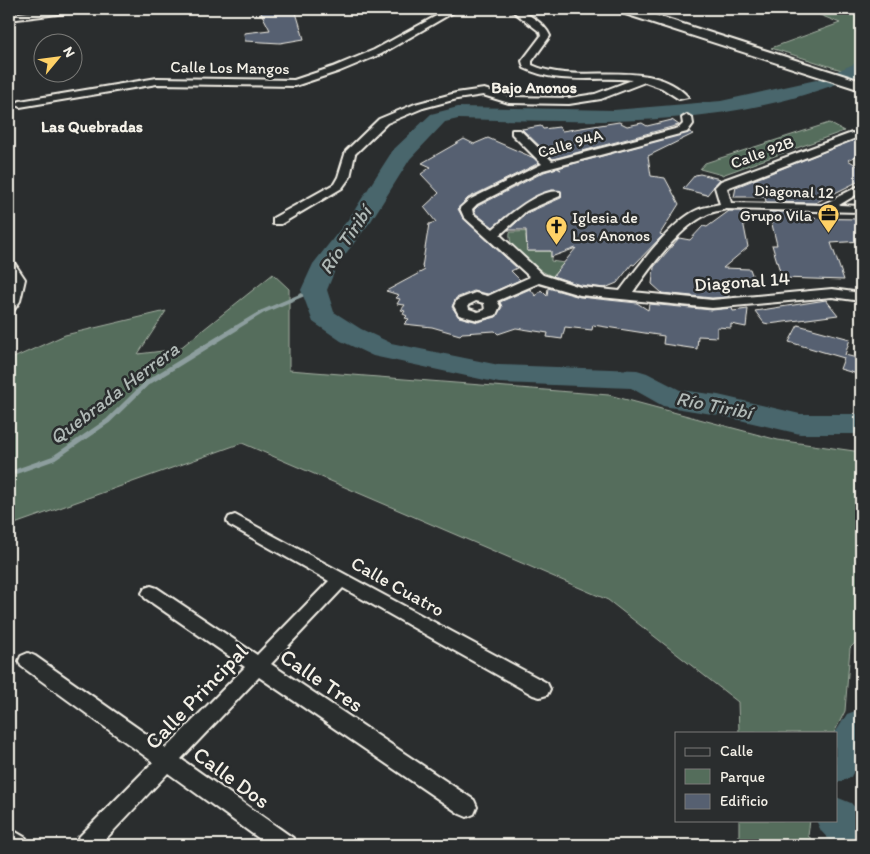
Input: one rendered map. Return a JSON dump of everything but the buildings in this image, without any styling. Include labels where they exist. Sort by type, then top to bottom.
[{"type":"main road","points":[[624,9],[861,86]]},
{"type":"street","points":[[9,17],[74,9]]},
{"type":"street","name":"Calle Los Mangos","points":[[20,104],[157,81],[295,83],[314,78],[405,38],[455,9]]},
{"type":"street","points":[[514,9],[544,32],[546,36],[527,61],[531,70],[552,76],[615,75],[642,80],[674,90],[683,97]]},
{"type":"street","points":[[277,221],[338,186],[344,177],[350,153],[357,145],[383,121],[410,110],[456,96],[484,92],[509,100],[569,101],[597,97],[642,80]]},
{"type":"street","name":"Calle 94A","points":[[493,235],[468,215],[466,208],[473,202],[520,177],[550,165],[682,130],[688,124],[687,118]]},
{"type":"street","points":[[516,132],[550,165]]},
{"type":"street","name":"Calle 92B","points":[[726,206],[721,186],[725,183],[852,136]]},
{"type":"street","points":[[824,208],[861,188]]},
{"type":"street","points":[[489,300],[539,278],[514,257],[493,235],[522,210],[556,194]]},
{"type":"street","points":[[624,295],[640,272],[692,218],[710,209],[726,206]]},
{"type":"street","name":"Diagonal 12","points":[[726,206],[861,209]]},
{"type":"street","points":[[9,264],[18,279],[13,301],[9,307]]},
{"type":"street","name":"Diagonal 14","points":[[539,278],[580,291],[712,304],[832,293],[861,297]]},
{"type":"street","name":"Calle Cuatro","points":[[235,521],[540,689]]},
{"type":"street","name":"Calle Principal","points":[[86,845],[341,579]]},
{"type":"street","name":"Calle Tres","points":[[151,593],[467,807]]},
{"type":"street","name":"Calle Dos","points":[[28,661],[285,845]]},
{"type":"street","points":[[9,838],[18,845]]},
{"type":"green space","points":[[805,9],[861,9],[861,76],[771,48],[840,23]]},
{"type":"green space","points":[[829,123],[844,131],[722,175],[700,169],[705,163]]},
{"type":"green space","points":[[550,231],[526,235],[527,251],[551,251],[551,261],[564,263],[553,277],[518,254],[510,240],[510,232]]},
{"type":"green space","points":[[273,274],[289,289],[289,370],[609,395],[778,440],[861,452],[861,637],[850,648],[845,711],[834,732],[739,732],[738,702],[608,600],[242,443],[9,526],[9,360],[65,335],[166,311],[138,354],[179,349]]},
{"type":"green space","points":[[739,822],[810,822],[808,836],[819,845],[739,845]]},
{"type":"waterway","name":"Río Tiribí","points":[[861,67],[822,84],[721,107],[614,116],[458,113],[438,118],[401,155],[359,221],[325,264],[314,290],[322,316],[351,335],[383,350],[499,374],[637,379],[673,399],[718,405],[800,424],[861,424]]},
{"type":"waterway","name":"Quebrada Herrera","points":[[234,329],[262,312],[314,290]]},
{"type":"waterway","name":"Quebrada Herrera","points":[[9,474],[54,458],[108,421],[147,383],[236,328]]},
{"type":"waterway","name":"Río Tiribí","points":[[838,762],[861,726]]},
{"type":"waterway","name":"Río Tiribí","points":[[838,819],[861,845]]},
{"type":"place","name":"Grupo Vila","points":[[828,234]]},
{"type":"place","name":"Iglesia de Los Anonos","points":[[556,245]]},
{"type":"district","name":"Bajo Anonos","points":[[534,87]]},
{"type":"district","name":"Las Quebradas","points":[[92,126]]}]
